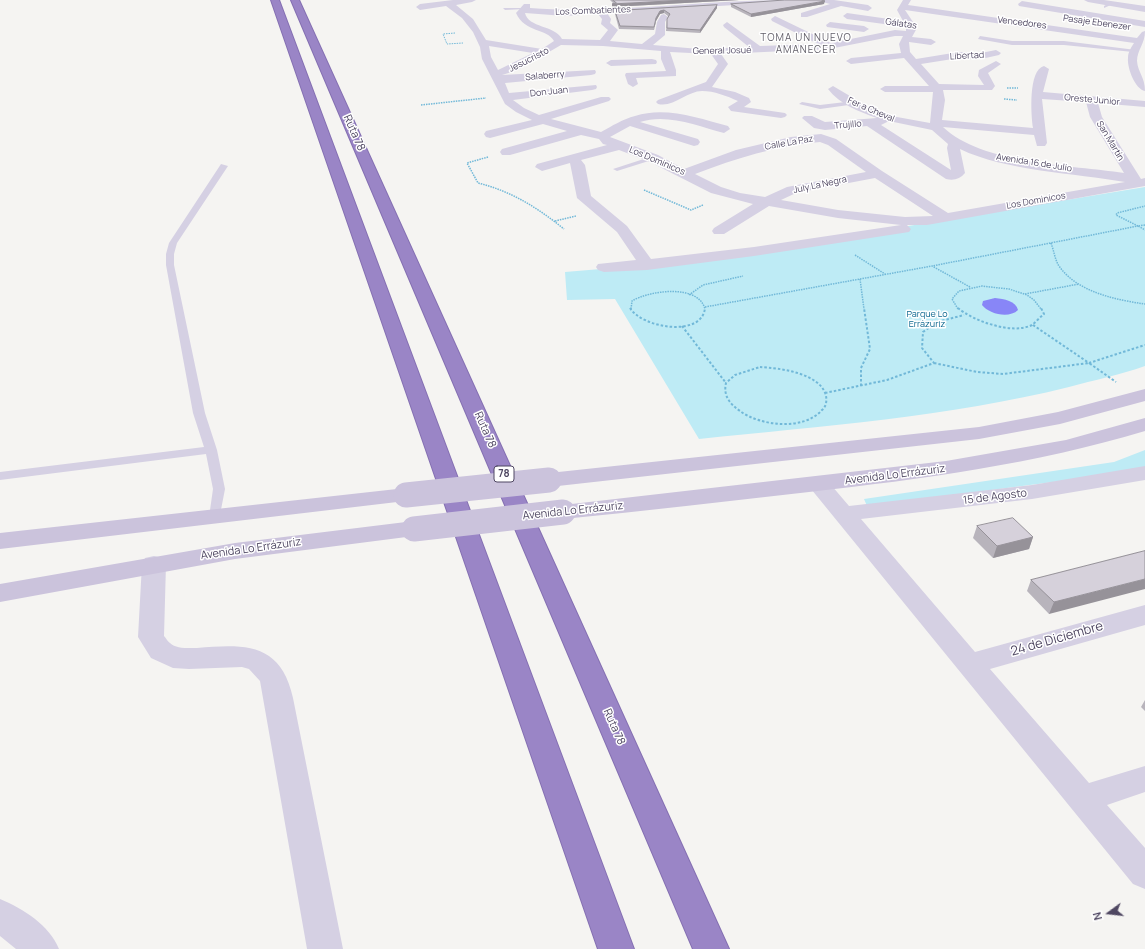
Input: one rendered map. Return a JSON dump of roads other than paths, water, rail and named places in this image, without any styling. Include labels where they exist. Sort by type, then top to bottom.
[{"type":"highway","points":[[275,0],[616,949]]},
{"type":"highway","name":"Ruta 78","points":[[295,0],[711,949]]},
{"type":"main road","points":[[0,541],[406,495],[979,433],[1060,418],[1142,396]]},
{"type":"main road","name":"Avenida Lo Errázuriz","points":[[0,593],[154,564],[291,543],[818,484],[947,468],[1038,453],[1086,442],[1145,424]]},
{"type":"street","points":[[420,7],[472,0]]},
{"type":"street","points":[[820,0],[878,10]]},
{"type":"street","points":[[1088,0],[1108,5],[1145,9]]},
{"type":"street","points":[[522,10],[535,1]]},
{"type":"street","points":[[759,50],[727,18],[788,2]]},
{"type":"street","name":"Los Combatientes","points":[[522,10],[565,13],[788,2]]},
{"type":"street","name":"Los Dominicos","points":[[449,4],[469,19],[483,42],[487,59],[505,96],[510,103],[527,114],[580,131],[603,136],[607,141],[654,158],[729,194],[766,202],[845,215],[905,221],[926,221]]},
{"type":"street","points":[[804,15],[839,4]]},
{"type":"street","points":[[1022,4],[1145,24]]},
{"type":"street","points":[[904,6],[907,32],[904,47],[910,59],[936,88],[939,96],[936,125]]},
{"type":"street","name":"Vencedores","points":[[890,11],[904,6],[949,14],[1143,35]]},
{"type":"street","points":[[935,23],[962,7]]},
{"type":"street","name":"Jesucristo","points":[[497,77],[544,52],[559,42],[553,34],[527,23],[520,15],[522,10]]},
{"type":"street","points":[[600,11],[607,19],[605,24],[613,30],[603,43]]},
{"type":"street","name":"Pasaje Ebenezer","points":[[978,12],[1047,20],[1061,18],[1143,35]]},
{"type":"street","name":"Gálatas","points":[[847,16],[907,32],[921,27]]},
{"type":"street","points":[[644,47],[660,35],[660,19]]},
{"type":"street","points":[[775,19],[829,46]]},
{"type":"street","points":[[830,25],[895,33]]},
{"type":"street","points":[[907,32],[931,42]]},
{"type":"street","name":"General Josué","points":[[559,42],[603,43],[690,52],[829,46],[907,32]]},
{"type":"street","points":[[1143,35],[1133,50],[1132,60],[1143,83]]},
{"type":"street","points":[[483,42],[544,52]]},
{"type":"street","points":[[632,84],[630,75],[671,75],[671,67],[667,62],[665,53],[666,50]]},
{"type":"street","points":[[714,51],[723,64]]},
{"type":"street","name":"Libertad","points":[[851,61],[910,59],[959,55],[981,56],[996,59],[983,72],[987,87],[936,88]]},
{"type":"street","points":[[783,58],[829,56]]},
{"type":"street","points":[[611,63],[667,62]]},
{"type":"street","points":[[723,64],[736,64]]},
{"type":"street","points":[[662,102],[710,84],[723,64]]},
{"type":"street","points":[[1037,96],[1038,80],[1044,69]]},
{"type":"street","name":"Salaberry","points":[[497,77],[591,72]]},
{"type":"street","name":"Don Juan","points":[[505,96],[592,88]]},
{"type":"street","points":[[702,88],[731,94],[745,100],[745,102],[734,107],[735,109],[781,115]]},
{"type":"street","points":[[885,89],[936,88]]},
{"type":"street","name":"Fer a Cheval","points":[[833,89],[854,103],[890,119],[1040,138],[1037,96]]},
{"type":"street","name":"Oreste Junior","points":[[1037,96],[1145,104]]},
{"type":"street","points":[[490,134],[605,99]]},
{"type":"street","name":"San Martín","points":[[1091,100],[1096,117],[1141,181]]},
{"type":"street","points":[[938,109],[953,110]]},
{"type":"street","points":[[755,123],[758,116],[762,112]]},
{"type":"street","points":[[492,122],[527,114]]},
{"type":"street","points":[[603,136],[640,117],[652,116],[677,118],[724,129]]},
{"type":"street","name":"Trujillo","points":[[808,118],[818,125],[825,126],[870,123],[890,119]]},
{"type":"street","points":[[629,122],[694,142]]},
{"type":"street","points":[[870,123],[951,176],[958,173],[953,148],[955,143]]},
{"type":"street","name":"Avenida 16 de Julio","points":[[936,125],[944,136],[955,143],[973,151],[1005,160],[1141,181]]},
{"type":"street","points":[[506,152],[580,131]]},
{"type":"street","name":"Calle La Paz","points":[[685,173],[740,153],[791,141],[821,138],[832,142],[877,174],[945,217]]},
{"type":"street","points":[[542,166],[618,146]]},
{"type":"street","points":[[572,158],[578,165],[585,200],[622,229],[647,265]]},
{"type":"street","name":"July La Negra","points":[[719,231],[766,202],[792,190],[877,174]]},
{"type":"street","name":"Los Dominicos","points":[[604,267],[647,265],[813,244],[905,228],[945,217],[1141,181]]},
{"type":"street","name":"15 de Agosto","points":[[844,514],[1032,492],[1145,473]]},
{"type":"street","points":[[818,484],[1145,873]]},
{"type":"street","points":[[154,564],[151,637],[160,652],[171,658],[182,659],[228,655],[241,656],[263,666],[271,674],[280,706],[325,949]]},
{"type":"street","name":"24 de Diciembre","points":[[969,664],[1145,615]]},
{"type":"street","points":[[1083,799],[1145,779]]},
{"type":"street","points":[[0,916],[24,932],[41,949]]},
{"type":"lane","points":[[504,9],[522,10]]},
{"type":"lane","points":[[980,38],[1012,43],[1064,43],[1133,50]]},
{"type":"lane","points":[[802,104],[820,107],[854,103]]},
{"type":"lane","points":[[617,169],[654,158]]},
{"type":"lane","points":[[215,517],[219,489],[211,450],[199,413],[170,265],[170,254],[173,243],[224,166]]},
{"type":"lane","points":[[0,476],[211,450]]},
{"type":"district","name":"TOMA UN NUEVO AMANECER","points":[[806,44]]},
{"type":"park label","name":"Parque Lo Errázuriz","points":[[927,320]]}]
